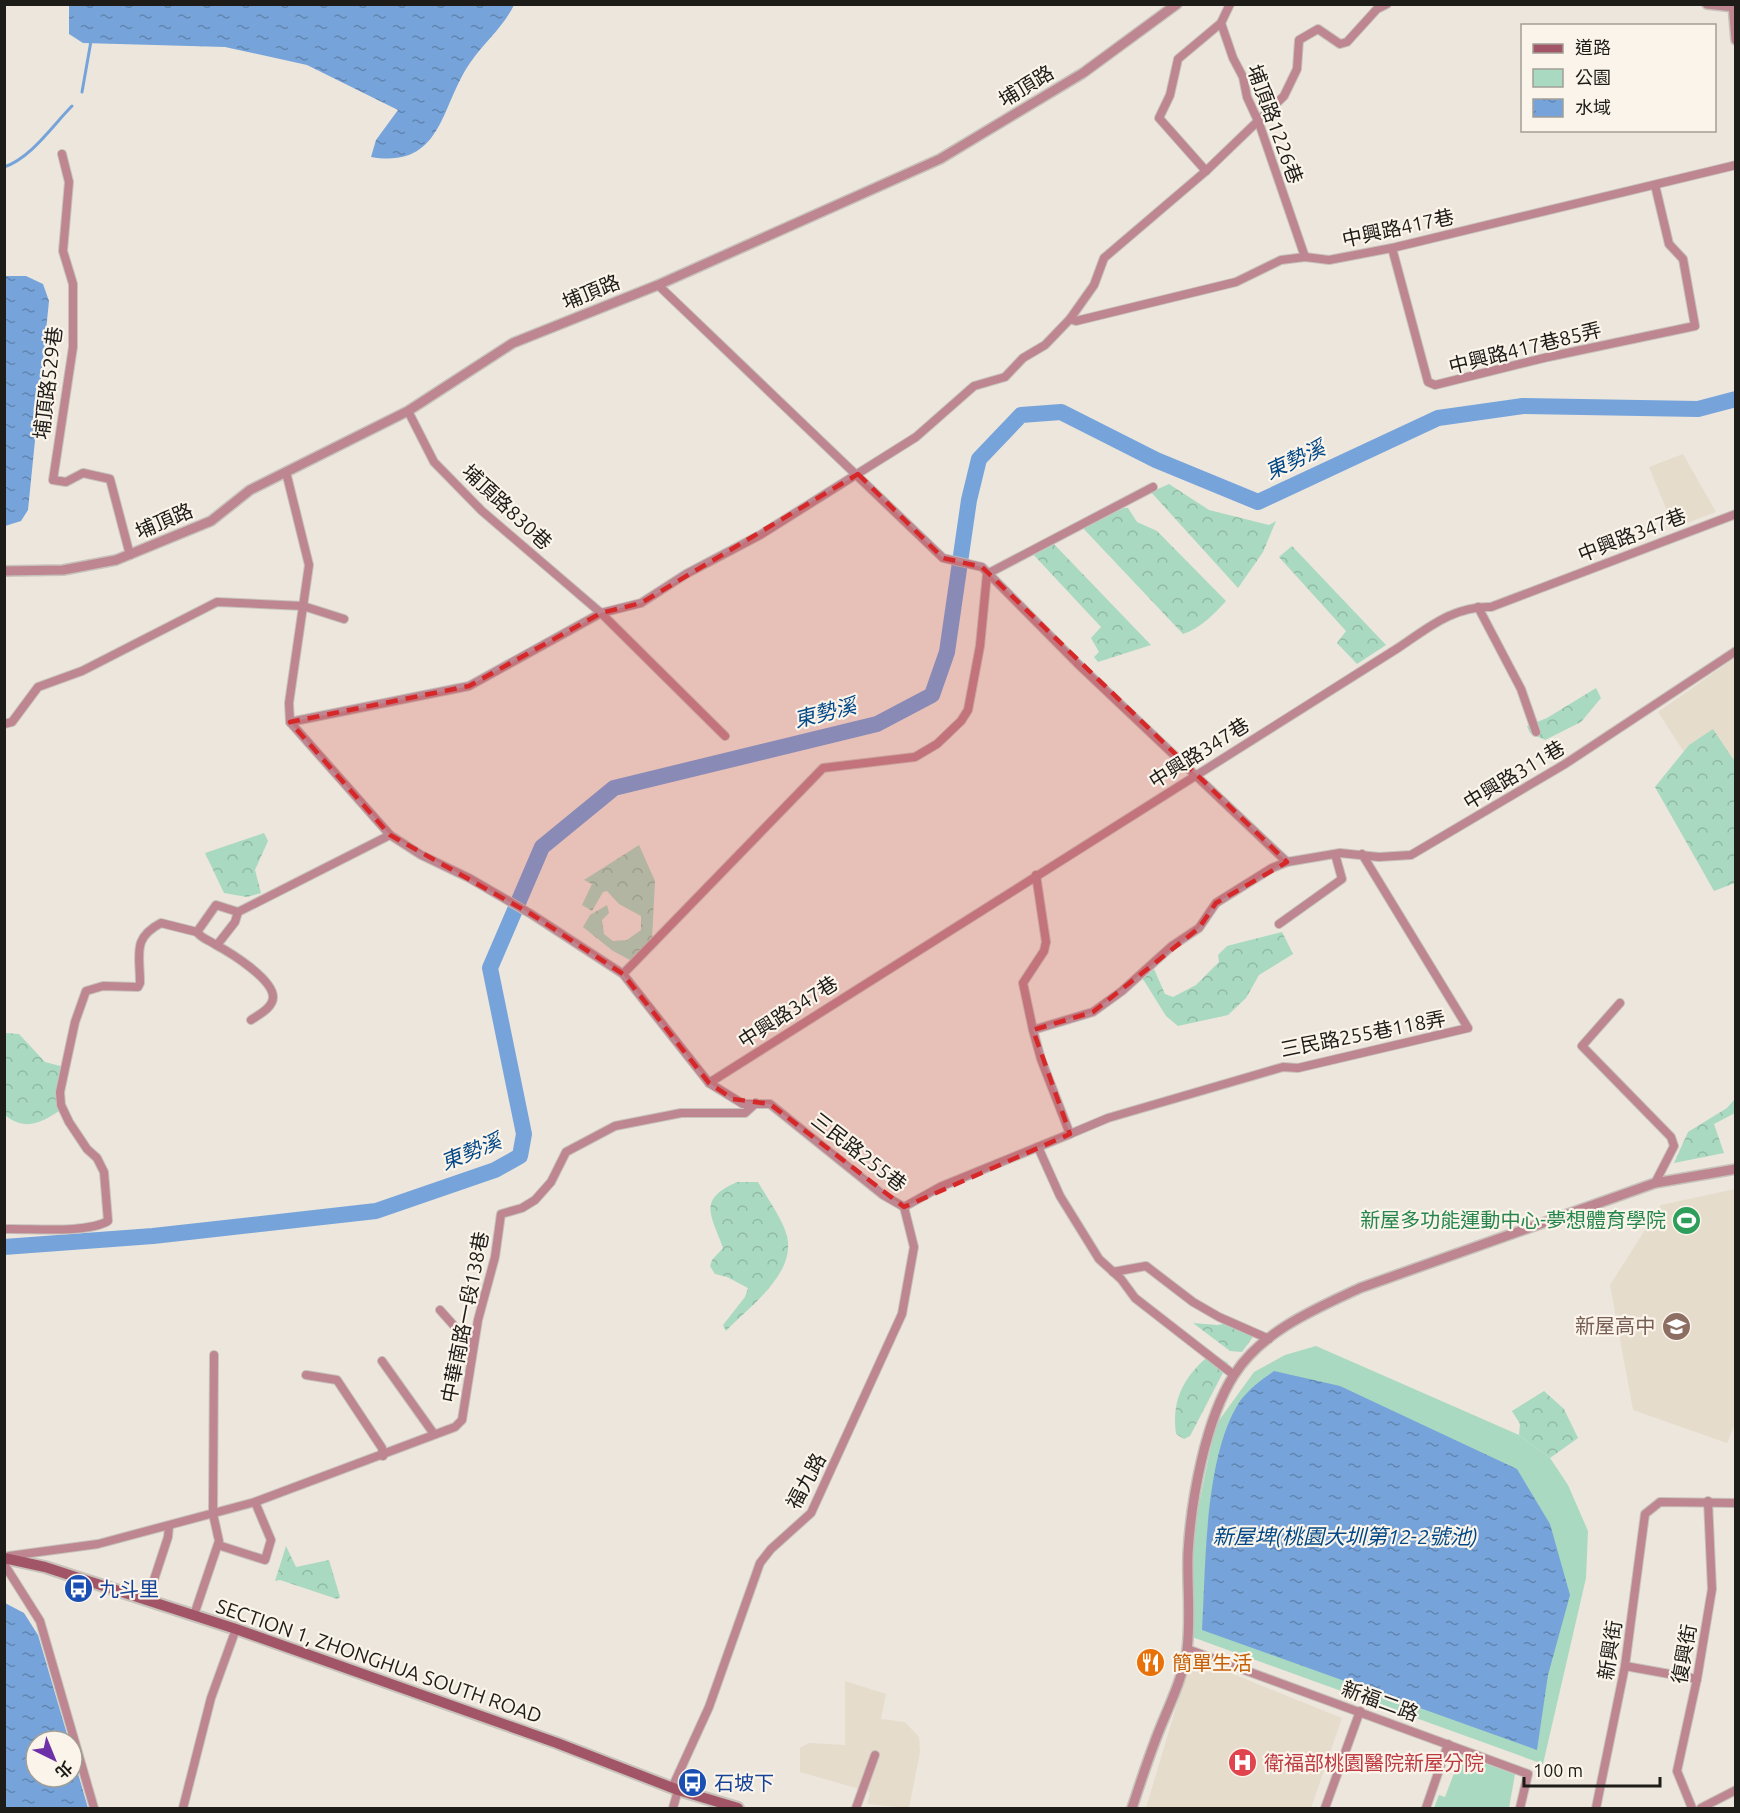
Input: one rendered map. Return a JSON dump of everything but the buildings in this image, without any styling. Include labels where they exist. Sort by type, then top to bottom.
[{"type":"main road","name":"SECTION 1, ZHONGHUA SOUTH ROAD","points":[[4,1558],[45,1568],[236,1629],[557,1743],[675,1789],[738,1809]]},
{"type":"street","name":"埔頂路","points":[[4,571],[63,570],[130,555],[211,521],[250,490],[408,411],[513,343],[658,285],[935,162],[1083,73],[1178,4]]},
{"type":"street","points":[[1206,171],[1160,118],[1170,95],[1178,59],[1221,23],[1230,4]]},
{"type":"street","points":[[286,472],[309,565],[289,703],[290,722],[470,686],[601,613],[640,603],[686,574],[760,536],[925,430],[974,386],[1005,377],[1023,358],[1041,349],[1070,319],[1094,285],[1104,258],[1206,171],[1259,123],[1284,96],[1297,69],[1299,40],[1318,29],[1340,44],[1347,42],[1373,12],[1387,4]]},
{"type":"street","points":[[1707,4],[1733,6],[1736,40]]},
{"type":"street","name":"埔頂路1226巷","points":[[1221,23],[1259,123],[1305,257]]},
{"type":"street","name":"埔頂路529巷","points":[[62,154],[69,182],[63,251],[73,284],[72,347],[53,480],[66,482],[83,472],[110,479],[130,555]]},
{"type":"street","name":"中興路417巷","points":[[1070,319],[1076,321],[1236,282],[1281,260],[1305,257],[1329,260],[1392,248],[1736,165]]},
{"type":"street","name":"中興路417巷85弄","points":[[1392,248],[1428,382],[1435,386],[1548,357],[1695,326],[1683,259],[1669,244],[1656,185]]},
{"type":"street","points":[[658,285],[858,474],[919,537],[946,559],[985,571],[1194,775],[1287,862]]},
{"type":"street","name":"埔頂路830巷","points":[[408,411],[434,462],[482,511],[601,613],[725,735]]},
{"type":"street","points":[[985,571],[1153,488]]},
{"type":"street","name":"中興路347巷","points":[[709,1083],[1398,648],[1434,622],[1464,608],[1491,607],[1736,514]]},
{"type":"street","points":[[623,974],[823,768],[915,757],[937,744],[961,722],[968,710],[980,646],[985,571]]},
{"type":"street","points":[[4,724],[12,722],[38,687],[82,672],[217,602],[303,606],[344,619]]},
{"type":"street","points":[[1478,607],[1521,689],[1536,732]]},
{"type":"street","name":"中興路311巷","points":[[1033,1030],[1093,1012],[1122,991],[1172,946],[1199,928],[1216,903],[1272,868],[1287,862],[1335,854],[1362,854],[1379,857],[1411,855],[1564,764],[1736,651]]},
{"type":"street","name":"三民路255巷","points":[[290,722],[390,835],[421,855],[531,914],[623,974],[709,1083],[733,1100],[743,1104],[770,1104],[883,1195],[904,1207],[940,1187],[1070,1134]]},
{"type":"street","points":[[197,932],[216,905],[238,912],[390,835]]},
{"type":"street","points":[[1279,924],[1342,879],[1335,854]]},
{"type":"street","name":"三民路255巷118弄","points":[[1070,1134],[1108,1118],[1283,1067],[1298,1068],[1468,1028],[1362,854]]},
{"type":"street","points":[[1036,875],[1046,942],[1044,951],[1023,983],[1041,1059],[1070,1134]]},
{"type":"street","points":[[217,945],[235,922],[238,912]]},
{"type":"street","points":[[4,1229],[70,1228],[102,1224],[108,1221],[102,1167],[80,1139],[62,1105],[60,1092],[75,1022],[86,991],[93,987],[138,987],[140,983],[140,942],[145,932],[161,923],[197,932],[203,939],[217,945],[266,980],[273,997],[271,1004],[251,1020]]},
{"type":"street","points":[[1620,1003],[1582,1046],[1671,1137],[1674,1146],[1655,1183]]},
{"type":"street","name":"中華南路一段138巷","points":[[4,1558],[98,1544],[255,1502],[383,1456],[455,1427],[462,1420],[473,1347],[487,1281],[495,1257],[501,1214],[522,1208],[535,1200],[551,1182],[566,1152],[623,1124],[681,1113],[745,1113],[756,1103]]},
{"type":"street","points":[[1038,1147],[1060,1196],[1099,1259],[1135,1298],[1234,1375]]},
{"type":"street","points":[[1132,1809],[1153,1745],[1181,1675],[1187,1649],[1192,1517],[1206,1445],[1234,1375],[1269,1339],[1315,1309],[1360,1288],[1655,1183],[1736,1169]]},
{"type":"street","name":"福九路","points":[[673,1809],[675,1789],[709,1707],[760,1563],[811,1513],[902,1314],[914,1247],[904,1207]]},
{"type":"street","points":[[1113,1272],[1146,1266],[1193,1302],[1219,1317],[1269,1339]]},
{"type":"street","points":[[441,1310],[473,1347]]},
{"type":"street","points":[[194,1615],[218,1545],[213,1514],[214,1355]]},
{"type":"street","points":[[382,1361],[434,1434]]},
{"type":"street","points":[[306,1375],[337,1380],[382,1448],[383,1456]]},
{"type":"street","points":[[1708,1501],[1736,1503]]},
{"type":"street","name":"新興街","points":[[1596,1809],[1625,1666],[1645,1514],[1660,1502],[1708,1501]]},
{"type":"street","name":"復興街","points":[[1692,1809],[1677,1770],[1697,1678],[1712,1589],[1708,1501]]},
{"type":"street","points":[[218,1545],[265,1560],[271,1540],[255,1502]]},
{"type":"street","points":[[147,1600],[169,1526]]},
{"type":"street","points":[[4,1564],[40,1621],[94,1809]]},
{"type":"street","points":[[183,1809],[211,1698],[236,1629]]},
{"type":"street","name":"新福二路","points":[[1187,1649],[1528,1774],[1520,1809]]},
{"type":"street","points":[[1625,1666],[1697,1678]]},
{"type":"street","points":[[1325,1809],[1360,1711]]},
{"type":"street","points":[[1426,1809],[1448,1744]]},
{"type":"street","points":[[856,1809],[875,1755]]},
{"type":"street","points":[[1701,1809],[1736,1790]]},
{"type":"highlighted area","points":[[858,474],[943,558],[982,567],[1287,862],[1216,903],[1199,928],[1093,1012],[1033,1030],[1070,1134],[904,1207],[770,1104],[733,1099],[709,1083],[623,974],[531,914],[390,835],[290,722],[469,686],[601,613],[641,603]]},
{"type":"shaded area","points":[[1683,454],[1716,512],[1674,528],[1649,467]]},
{"type":"shaded area","points":[[1735,658],[1735,758],[1689,745],[1684,752],[1658,712]]},
{"type":"shaded area","name":"新屋高中","points":[[1735,1189],[1736,1422],[1727,1443],[1633,1410],[1610,1285],[1661,1205]]},
{"type":"shaded area","name":"衛福部桃園醫院新屋分院","points":[[1191,1657],[1342,1718],[1311,1808],[1146,1808]]},
{"type":"shaded area","points":[[845,1681],[886,1694],[881,1719],[905,1722],[919,1737],[920,1752],[909,1808],[867,1804],[870,1792],[800,1772],[800,1748],[809,1743],[845,1745]]},
{"type":"green space","points":[[1169,484],[1209,510],[1269,525],[1276,521],[1263,552],[1238,588],[1151,492]]},
{"type":"green space","points":[[1128,508],[1137,522],[1157,531],[1226,601],[1201,625],[1183,634],[1082,527]]},
{"type":"green space","points":[[1051,541],[1151,645],[1098,662],[1094,657],[1099,652],[1091,638],[1101,627],[1030,551]]},
{"type":"green space","points":[[1292,546],[1386,645],[1357,664],[1337,643],[1346,631],[1279,557]]},
{"type":"green space","points":[[1596,688],[1601,698],[1581,722],[1545,740],[1530,733],[1527,726],[1547,718]]},
{"type":"green space","points":[[1713,729],[1733,759],[1736,758],[1735,883],[1714,891],[1655,787],[1689,745]]},
{"type":"green space","points":[[264,833],[268,841],[255,870],[261,893],[247,897],[224,893],[205,853]]},
{"type":"green space","points":[[639,845],[655,881],[652,939],[630,960],[613,951],[583,927],[590,915],[607,905],[609,913],[602,920],[604,934],[613,941],[627,940],[641,930],[641,916],[619,904],[607,891],[603,892],[592,911],[582,905],[592,884],[584,880]]},
{"type":"green space","points":[[1282,932],[1293,954],[1259,975],[1246,998],[1228,1015],[1178,1026],[1166,1016],[1143,979],[1154,969],[1165,994],[1173,997],[1196,985],[1219,962],[1218,955],[1227,946]]},
{"type":"green space","points":[[5,1033],[19,1034],[45,1062],[64,1067],[62,1090],[64,1108],[42,1121],[21,1123],[5,1115]]},
{"type":"green space","points":[[1735,1099],[1735,1113],[1714,1124],[1724,1153],[1674,1163],[1688,1132],[1727,1108]]},
{"type":"green space","points":[[737,1182],[758,1182],[785,1229],[788,1250],[778,1276],[758,1300],[726,1331],[723,1325],[745,1297],[748,1288],[727,1277],[715,1274],[710,1266],[712,1260],[723,1248],[710,1209],[716,1195]]},
{"type":"green space","points":[[1236,1322],[1255,1334],[1242,1352],[1230,1351],[1193,1323],[1217,1325]]},
{"type":"green space","name":"新屋埤(桃園大圳第12-2號池)","points":[[1316,1346],[1519,1435],[1550,1458],[1568,1485],[1588,1531],[1586,1578],[1543,1764],[1192,1637],[1192,1538],[1215,1426],[1254,1372],[1285,1355]]},
{"type":"green space","points":[[1212,1353],[1228,1363],[1190,1436],[1184,1439],[1176,1434],[1178,1398],[1187,1379]]},
{"type":"green space","points":[[1544,1391],[1564,1409],[1578,1438],[1550,1458],[1519,1435],[1520,1424],[1512,1411]]},
{"type":"green space","points":[[286,1546],[296,1567],[329,1560],[340,1597],[337,1599],[280,1580],[275,1581]]},
{"type":"green space","points":[[1461,1755],[1515,1774],[1509,1808],[1434,1808],[1439,1795],[1445,1797]]},
{"type":"water","points":[[69,4],[514,5],[470,63],[436,131],[426,144],[413,153],[395,158],[371,157],[376,140],[398,110],[307,65],[225,47],[83,43],[69,34]]},
{"type":"water","points":[[4,276],[26,276],[43,284],[49,301],[28,510],[21,521],[5,526]]},
{"type":"water","name":"新屋埤(桃園大圳第12-2號池)","points":[[1274,1371],[1340,1386],[1517,1469],[1550,1524],[1570,1595],[1548,1675],[1537,1750],[1202,1630],[1206,1543],[1213,1480],[1219,1451],[1228,1424],[1240,1401],[1256,1384]]},
{"type":"water","points":[[5,1603],[24,1613],[38,1635],[65,1729],[24,1729],[24,1789],[82,1789],[88,1808],[5,1808]]},
{"type":"waterway","points":[[82,92],[91,41]]},
{"type":"waterway","points":[[4,167],[14,163],[41,141],[72,106]]},
{"type":"waterway","name":"東勢溪","points":[[4,1247],[153,1236],[376,1211],[495,1170],[520,1156],[524,1134],[490,968],[542,847],[614,788],[877,724],[932,695],[947,652],[969,500],[979,459],[1021,415],[1061,412],[1156,460],[1258,502],[1438,418],[1523,406],[1698,409],[1736,399]]},
{"type":"place","name":"新屋多功能運動中心-夢想體育學院","points":[[1687,1220]]},
{"type":"place","name":"新屋高中","points":[[1676,1326]]},
{"type":"place","name":"九斗里","points":[[78,1589]]},
{"type":"place","name":"簡單生活","points":[[1151,1663]]},
{"type":"place","name":"衛福部桃園醫院新屋分院","points":[[1243,1763]]},
{"type":"place","name":"石坡下","points":[[693,1783]]}]
